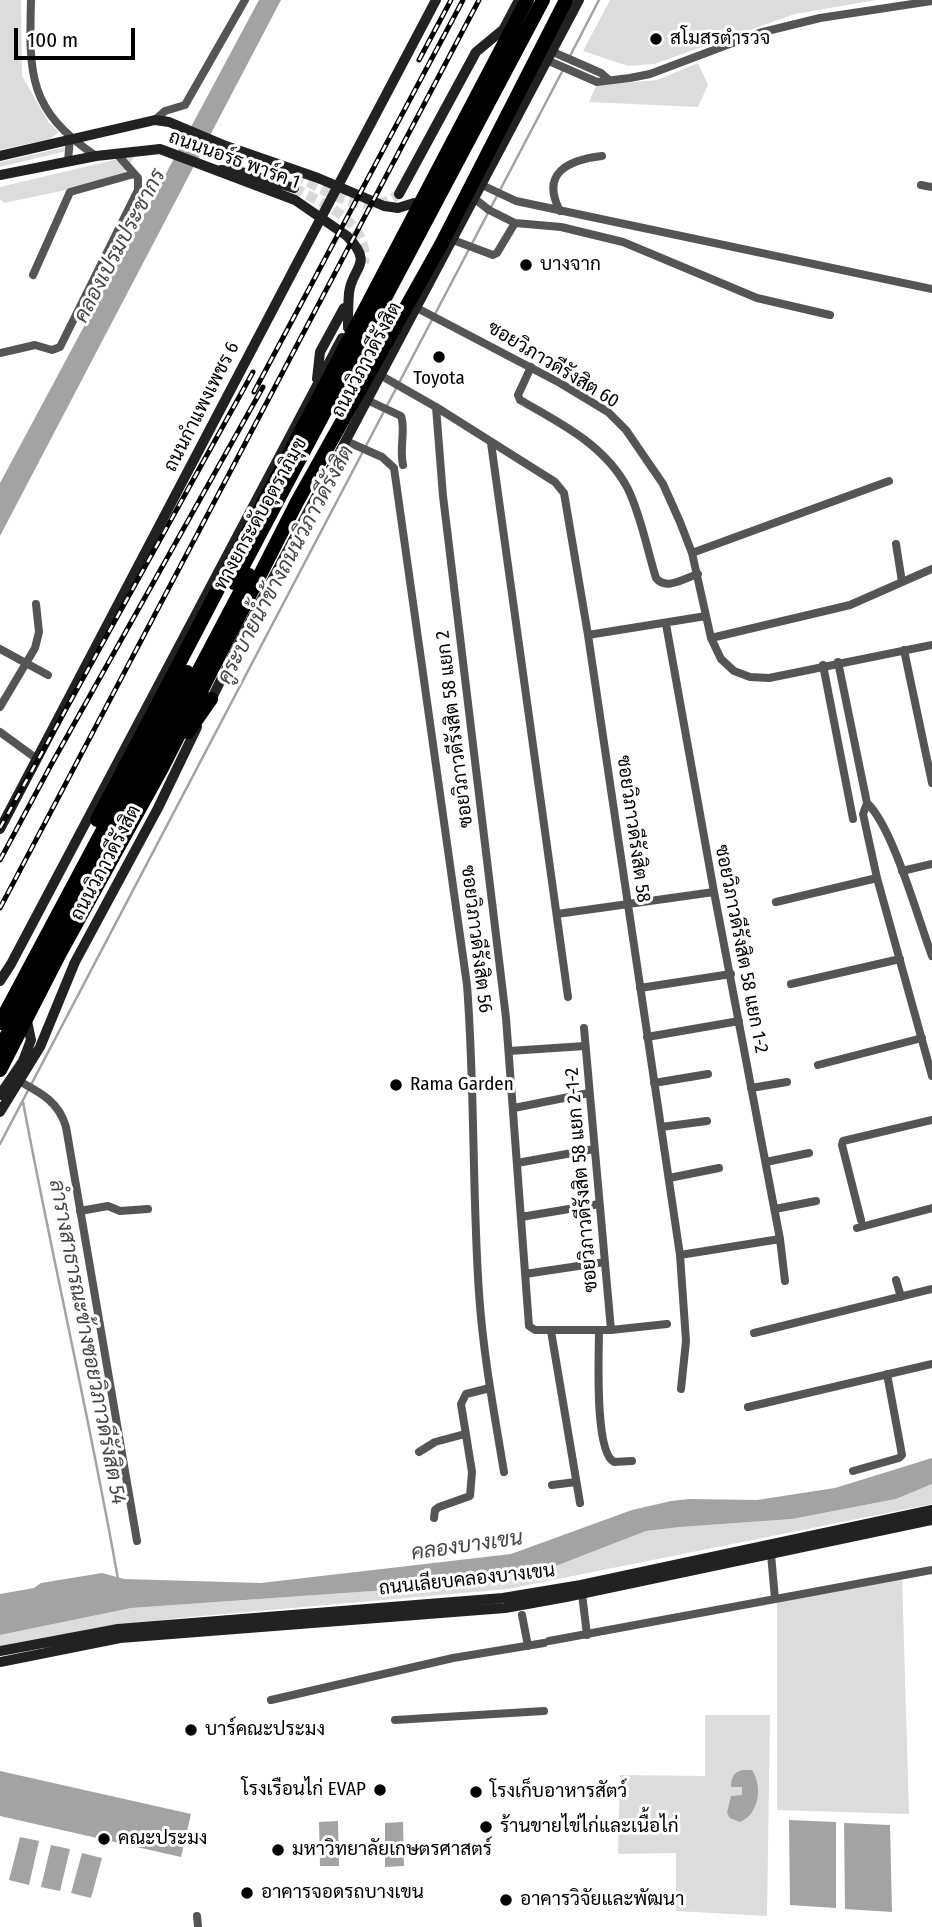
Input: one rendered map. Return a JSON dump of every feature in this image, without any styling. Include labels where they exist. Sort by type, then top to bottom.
[{"type":"highway","points":[[503,44],[519,0]]},
{"type":"highway","name":"ถนนวิภาวดีรังสิต","points":[[0,1009],[132,751],[527,0]]},
{"type":"highway","name":"ทางยกระดับอุตราภิมุข","points":[[0,1023],[543,0]]},
{"type":"highway","name":"ทางยกระดับอุตราภิมุข","points":[[0,1048],[251,571],[433,241],[558,0]]},
{"type":"highway","name":"ถนนวิภาวดีรังสิต","points":[[0,1070],[162,768],[291,514],[442,243],[566,0]]},
{"type":"highway","points":[[132,751],[161,682]]},
{"type":"highway","points":[[162,768],[211,699]]},
{"type":"main road","name":"ถนนกำแพงเพชร 6","points":[[0,829],[436,0]]},
{"type":"main road","name":"ถนนวิภาวดีรังสิต","points":[[0,981],[12,964],[519,0]]},
{"type":"main road","name":"ถนนวิภาวดีรังสิต","points":[[0,1112],[26,1085],[75,962],[158,808],[211,699],[372,403],[380,375],[561,61],[579,0]]},
{"type":"main road","points":[[399,194],[477,52],[505,27]]},
{"type":"main road","name":"ถนนนอร์ธ พาร์ค 1","points":[[0,156],[155,120],[169,122],[391,208],[414,202]]},
{"type":"main road","points":[[226,146],[295,175]]},
{"type":"main road","name":"ถนนนอร์ธ พาร์ค 1","points":[[0,175],[96,156],[160,149],[295,200],[347,236],[361,257],[361,266],[349,291],[348,328]]},
{"type":"main road","points":[[214,170],[238,171],[294,188]]},
{"type":"main road","points":[[316,384],[320,352],[344,307]]},
{"type":"main road","points":[[0,1009],[15,1013],[27,1021],[32,1040],[23,1061],[0,1095]]},
{"type":"main road","name":"ถนนเลียบคลองบางเขน","points":[[0,1662],[120,1639],[505,1608],[582,1594],[932,1510]]},
{"type":"main road","name":"ถนนเลียบคลองบางเขน","points":[[0,1651],[118,1629],[503,1598],[932,1520]]},
{"type":"street","points":[[30,0],[29,57],[35,85],[45,106],[70,138],[96,156]]},
{"type":"street","points":[[155,120],[165,111],[185,105],[245,0]]},
{"type":"street","points":[[561,61],[601,73],[608,79],[650,74],[759,33],[820,19],[932,1]]},
{"type":"street","points":[[68,161],[70,138]]},
{"type":"street","points":[[0,353],[35,345],[52,349],[60,347],[138,190],[138,178],[116,153]]},
{"type":"street","points":[[560,211],[555,201],[553,181],[559,172],[575,162],[601,156]]},
{"type":"street","points":[[33,275],[70,192],[134,174]]},
{"type":"street","points":[[921,185],[932,187]]},
{"type":"street","points":[[487,188],[504,197],[560,211],[932,289]]},
{"type":"street","points":[[479,203],[515,223],[561,227],[623,242],[757,298],[830,315]]},
{"type":"street","points":[[458,242],[490,255],[497,253],[515,223]]},
{"type":"street","name":"ซอยวิภาวดีรังสิต 60","points":[[417,307],[531,367],[608,412],[626,430],[663,484],[692,553],[711,638],[721,659],[734,671],[750,677],[769,678],[932,645]]},
{"type":"street","points":[[531,367],[520,389],[520,400],[574,431],[613,468],[628,489],[659,583],[665,585],[698,574]]},
{"type":"street","name":"ซอยวิภาวดีรังสิต 58","points":[[380,375],[436,407],[561,487],[566,501],[680,1255],[686,1341],[681,1389]]},
{"type":"street","points":[[372,403],[401,416],[403,421],[400,452],[403,465]]},
{"type":"street","name":"ซอยวิภาวดีรังสิต 58 แยก 2","points":[[436,407],[443,496],[509,1051],[528,1326],[535,1330],[551,1331]]},
{"type":"street","name":"ซอยวิภาวดีรังสิต 56","points":[[351,443],[382,457],[394,468],[464,961],[472,1043],[479,1293],[490,1388],[504,1472]]},
{"type":"street","points":[[491,443],[568,997]]},
{"type":"street","points":[[692,553],[890,481]]},
{"type":"street","points":[[896,544],[902,582]]},
{"type":"street","points":[[711,638],[850,605],[932,569]]},
{"type":"street","points":[[0,707],[35,648],[39,632],[36,604]]},
{"type":"street","points":[[588,635],[706,616]]},
{"type":"street","name":"ซอยวิภาวดีรังสิต 58 แยก 1-2","points":[[666,624],[775,1209],[785,1281]]},
{"type":"street","points":[[0,649],[48,675]]},
{"type":"street","points":[[904,650],[932,783]]},
{"type":"street","points":[[838,662],[867,803],[863,814],[877,878],[932,1076]]},
{"type":"street","points":[[823,665],[853,819]]},
{"type":"street","points":[[0,732],[37,759]]},
{"type":"street","points":[[867,803],[876,811],[902,871],[931,953]]},
{"type":"street","points":[[902,871],[932,864]]},
{"type":"street","points":[[776,902],[877,878]]},
{"type":"street","points":[[557,914],[714,892]]},
{"type":"street","points":[[791,984],[900,958]]},
{"type":"street","points":[[640,988],[731,974]]},
{"type":"street","points":[[647,1037],[739,1021]]},
{"type":"street","name":"ซอยวิภาวดีรังสิต 58 แยก 2-1-2","points":[[584,1028],[611,1330]]},
{"type":"street","points":[[818,1065],[922,1038]]},
{"type":"street","points":[[509,1051],[585,1046]]},
{"type":"street","points":[[654,1083],[708,1074]]},
{"type":"street","points":[[751,1088],[788,1082]]},
{"type":"street","points":[[26,1085],[55,1103],[62,1113],[137,1541]]},
{"type":"street","points":[[514,1108],[589,1093]]},
{"type":"street","points":[[932,1120],[843,1141],[842,1145],[859,1224],[932,1208]]},
{"type":"street","points":[[661,1127],[707,1121]]},
{"type":"street","points":[[517,1163],[594,1149]]},
{"type":"street","points":[[766,1162],[809,1153]]},
{"type":"street","points":[[669,1178],[719,1168]]},
{"type":"street","points":[[775,1209],[816,1201]]},
{"type":"street","points":[[521,1217],[599,1204]]},
{"type":"street","points":[[80,1210],[108,1206],[120,1211],[148,1209]]},
{"type":"street","points":[[680,1255],[780,1239]]},
{"type":"street","points":[[525,1274],[605,1262]]},
{"type":"street","points":[[896,1280],[901,1297]]},
{"type":"street","points":[[754,1333],[932,1289]]},
{"type":"street","points":[[580,1503],[551,1331],[599,1331],[667,1324]]},
{"type":"street","points":[[599,1331],[599,1404],[606,1454],[608,1459],[614,1462],[632,1461]]},
{"type":"street","points":[[748,1407],[932,1364]]},
{"type":"street","points":[[853,1471],[902,1455],[887,1374]]},
{"type":"street","points":[[434,1518],[435,1510],[439,1507],[470,1496],[472,1472],[461,1404],[463,1398],[472,1391],[490,1388]]},
{"type":"street","points":[[419,1452],[435,1442],[465,1434]]},
{"type":"street","points":[[552,1485],[576,1482]]},
{"type":"street","points":[[770,1549],[775,1599]]},
{"type":"street","points":[[271,1700],[453,1658],[932,1570]]},
{"type":"street","points":[[582,1594],[587,1635]]},
{"type":"street","points":[[522,1615],[528,1646]]},
{"type":"street","points":[[394,1720],[544,1711]]},
{"type":"street","points":[[197,1916],[198,1926]]},
{"type":"shaded area","points":[[0,0],[21,0],[22,76],[49,123],[59,132],[50,139],[0,150]]},
{"type":"shaded area","points":[[259,0],[281,0],[0,536],[0,483]]},
{"type":"shaded area","name":"สโมสรตำรวจ","points":[[610,0],[876,0],[795,14],[654,64],[628,66],[583,51]]},
{"type":"shaded area","points":[[698,63],[708,85],[698,107],[589,102],[596,86],[657,80]]},
{"type":"shaded area","points":[[66,147],[66,151],[0,167],[0,162]]},
{"type":"shaded area","points":[[135,155],[124,174],[4,203],[0,199],[0,187]]},
{"type":"shaded area","points":[[932,1458],[932,1484],[896,1499],[792,1519],[646,1531],[548,1569],[387,1590],[131,1608],[0,1635],[0,1594],[34,1588],[41,1583],[102,1573],[124,1579],[261,1583],[511,1554],[632,1510],[671,1501],[757,1500],[835,1488]]},
{"type":"shaded area","points":[[932,1484],[932,1504],[508,1589],[179,1618],[99,1629],[0,1648],[0,1635],[131,1608],[387,1590],[548,1569],[646,1531],[792,1519],[896,1499]]},
{"type":"shaded area","points":[[902,1576],[909,1814],[777,1810],[777,1599]]},
{"type":"shaded area","points":[[705,1715],[770,1715],[767,1916],[676,1911],[676,1853],[618,1854],[620,1775],[705,1776]]},
{"type":"shaded area","points":[[743,1770],[752,1770],[758,1792],[755,1807],[740,1822],[730,1818],[727,1813],[731,1796],[742,1795],[742,1787],[731,1787],[734,1776]]},
{"type":"shaded area","points":[[0,1771],[191,1814],[181,1857],[0,1816]]},
{"type":"shaded area","points":[[789,1820],[836,1822],[836,1908],[790,1905]]},
{"type":"shaded area","points":[[338,1821],[339,1866],[320,1866],[319,1822]]},
{"type":"shaded area","points":[[403,1822],[404,1866],[385,1867],[385,1823]]},
{"type":"shaded area","points":[[844,1823],[890,1825],[892,1912],[845,1909]]},
{"type":"shaded area","points":[[20,1837],[39,1841],[29,1885],[9,1880]]},
{"type":"shaded area","points":[[51,1845],[70,1849],[60,1891],[41,1887]]},
{"type":"shaded area","points":[[82,1853],[102,1858],[91,1898],[71,1893]]},
{"type":"waterway","name":"คูระบายน้ำข้างถนนวิภาวดีรังสิต","points":[[570,56],[599,0]]},
{"type":"waterway","name":"คูระบายน้ำข้างถนนวิภาวดีรังสิต","points":[[0,1144],[564,68]]},
{"type":"waterway","name":"ลำรางสาธารณะข้างซอยวิภาวดีรังสิต 54","points":[[23,1102],[118,1579]]},
{"type":"tunnel","points":[[295,175],[333,195],[360,204],[386,201],[399,194]]},
{"type":"tunnel","points":[[294,188],[331,208],[352,225],[360,236],[364,263]]},
{"type":"railway","points":[[419,60],[451,0]]},
{"type":"railway","points":[[254,392],[463,0]]},
{"type":"railway","points":[[0,908],[479,0]]},
{"type":"railway","points":[[0,828],[253,372]]},
{"type":"railway","points":[[0,860],[263,387]]},
{"type":"place","name":"สโมสรตำรวจ","points":[[656,39]]},
{"type":"place","name":"บางจาก","points":[[526,265]]},
{"type":"place","name":"Toyota","points":[[439,357]]},
{"type":"place","name":"Rama Garden","points":[[396,1085]]},
{"type":"place","name":"บาร์คณะประมง","points":[[191,1730]]},
{"type":"place","name":"โรงเรือนไก่ EVAP","points":[[380,1790]]},
{"type":"place","name":"โรงเก็บอาหารสัตว์","points":[[476,1792]]},
{"type":"place","name":"ร้านขายไข่ไก่และเนื้อไก่","points":[[486,1827]]},
{"type":"place","name":"คณะประมง","points":[[104,1839]]},
{"type":"place","name":"มหาวิทยาลัยเกษตรศาสตร์","points":[[278,1850]]},
{"type":"place","name":"อาคารจอดรถบางเขน","points":[[247,1893]]},
{"type":"place","name":"อาคารวิจัยและพัฒนา","points":[[506,1900]]},
{"type":"water label","name":"คลองเปรมประชากร","points":[[120,246]]},
{"type":"water label","name":"คลองบางเขน","points":[[467,1546]]}]
